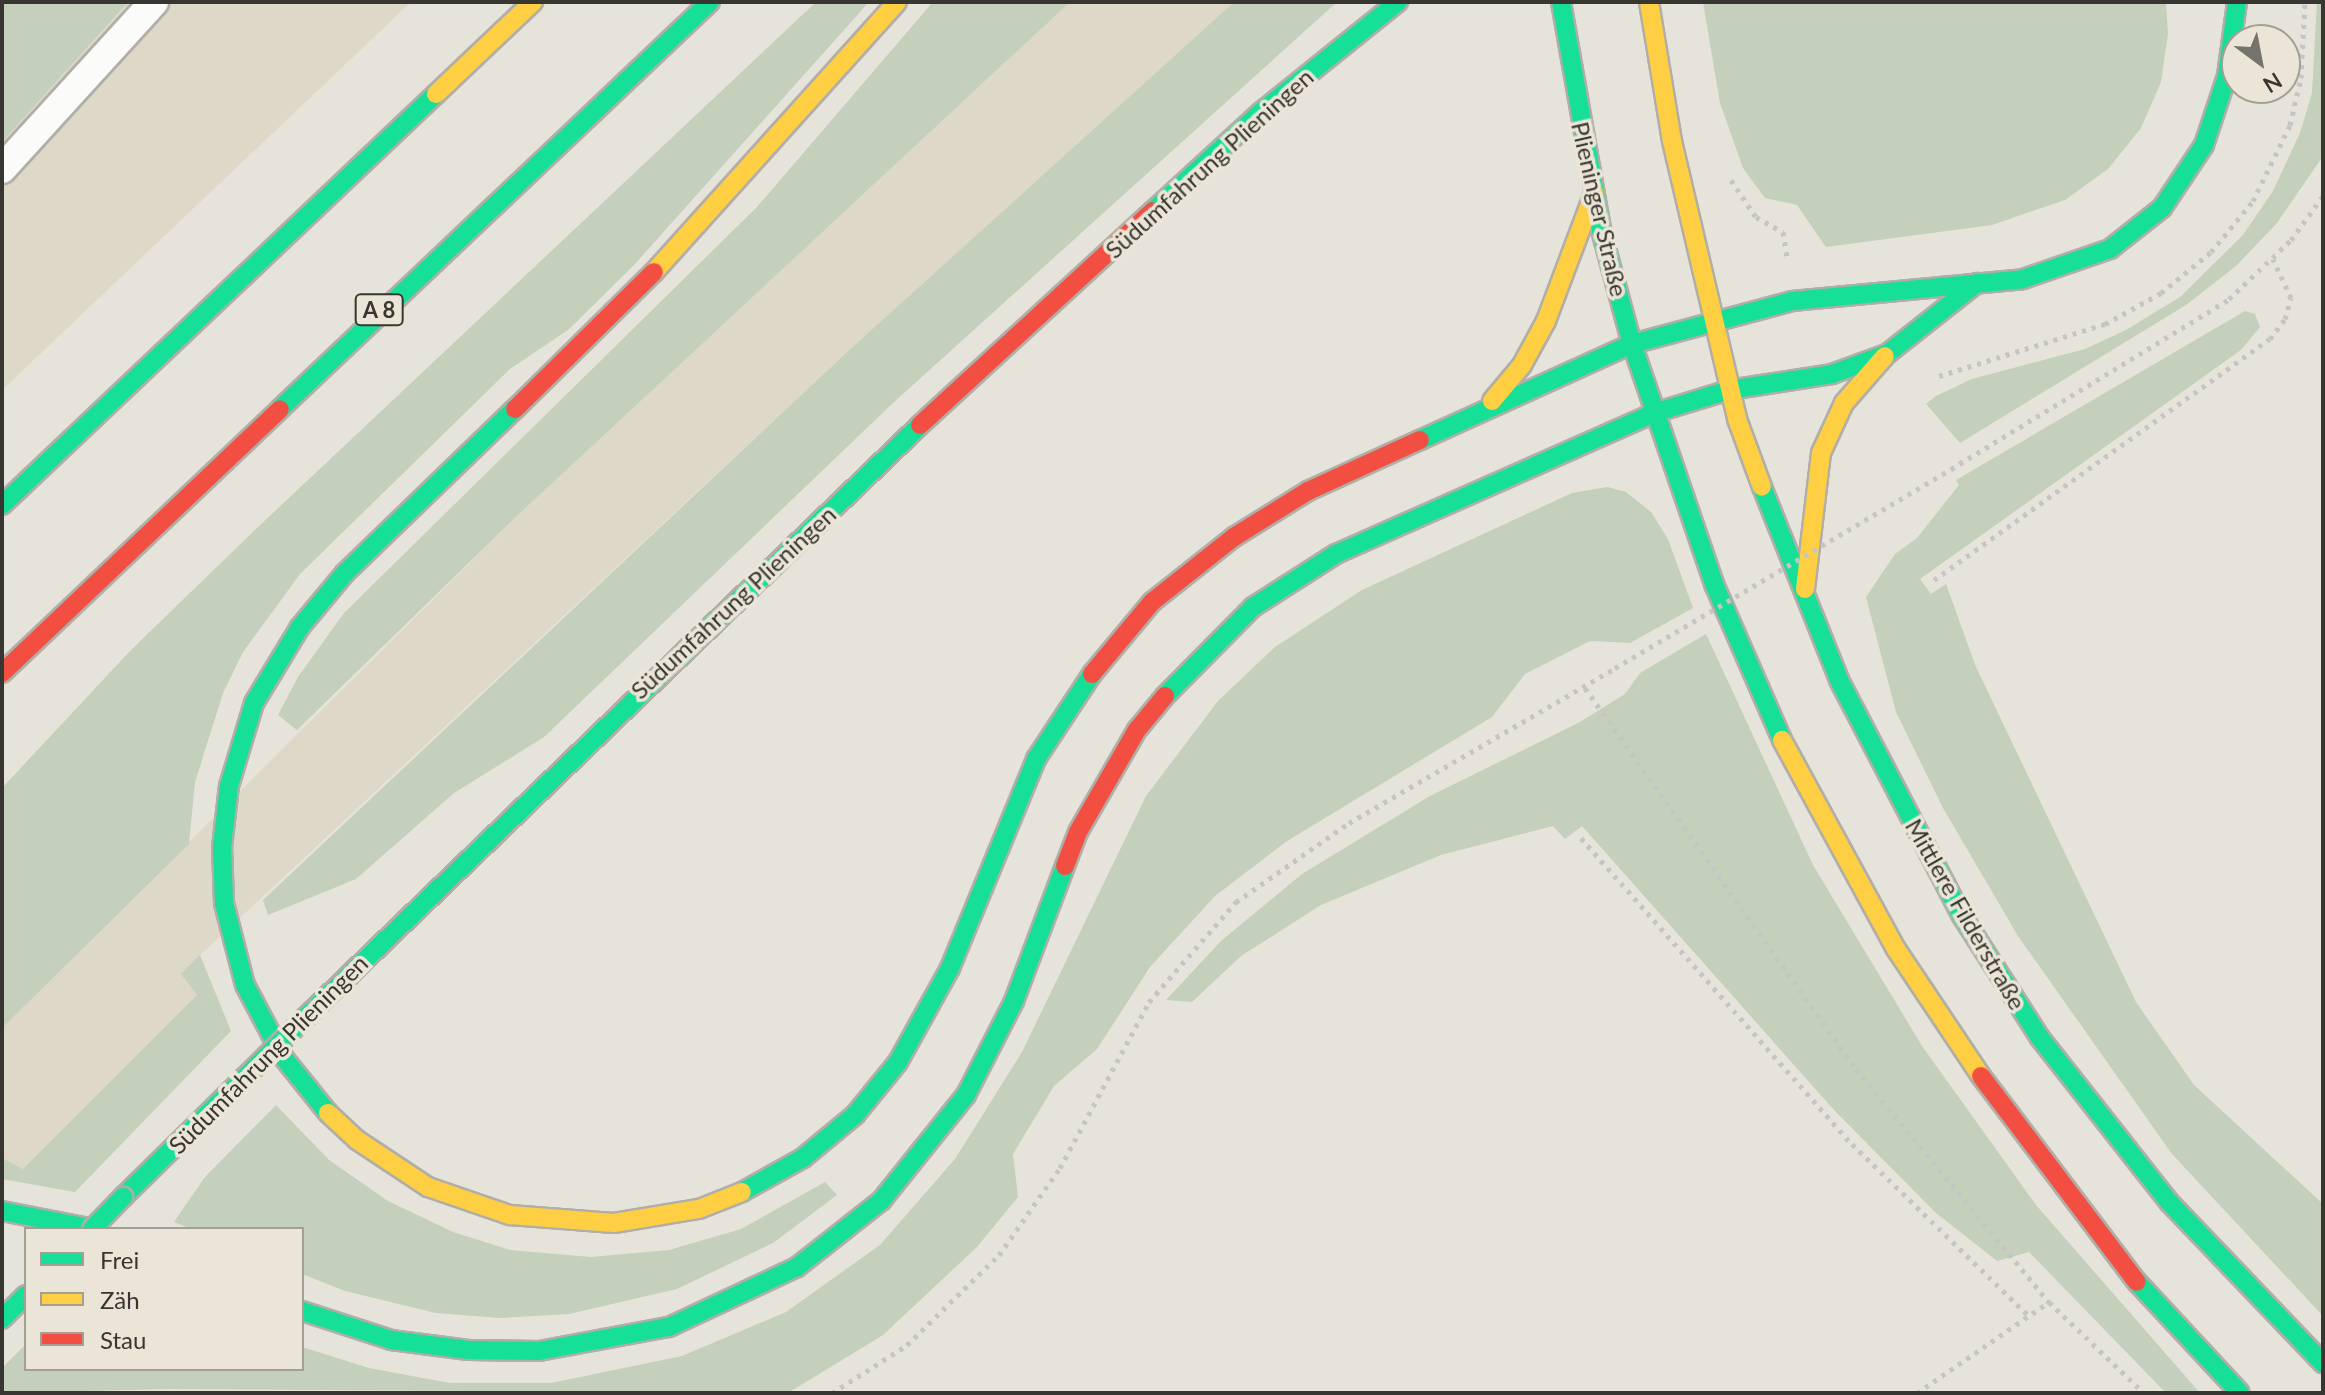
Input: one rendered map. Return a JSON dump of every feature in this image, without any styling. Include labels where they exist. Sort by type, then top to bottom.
[{"type":"main road","points":[[2,505],[533,2]]},
{"type":"main road","name":"A 8","points":[[2,673],[710,2]]},
{"type":"main road","points":[[897,2],[770,149],[624,304],[345,573],[300,627],[254,703],[229,786],[222,847],[224,903],[237,960],[267,1032],[302,1083],[357,1140],[403,1173],[496,1211],[587,1224],[699,1209],[754,1187],[803,1158],[855,1115],[903,1053],[950,968],[1006,822],[1036,759],[1070,703],[1130,626],[1177,579],[1275,510],[1488,406],[1632,344],[1792,301],[2023,279],[2099,255],[2162,208],[2193,164],[2218,110],[2237,2]]},
{"type":"main road","name":"Südumfahrung Plieningen","points":[[95,1227],[558,769],[940,406],[1261,112],[1398,2]]},
{"type":"main road","name":"Plieninger Straße","points":[[1561,2],[1594,193],[1632,344],[1654,413]]},
{"type":"main road","points":[[1649,2],[1711,322],[1729,390]]},
{"type":"main road","points":[[1488,406],[1540,333],[1594,193]]},
{"type":"main road","points":[[1805,604],[1811,506],[1821,453],[1844,403],[1887,354],[1977,283]]},
{"type":"main road","points":[[304,1312],[391,1340],[468,1350],[539,1351],[669,1327],[729,1303],[797,1267],[881,1201],[966,1095],[1014,1001],[1078,832],[1123,752],[1189,666],[1253,607],[1336,554],[1545,457],[1654,413],[1729,390],[1818,377],[1887,354]]},
{"type":"main road","name":"Mittlere Filderstraße","points":[[1729,390],[1805,604],[1938,873],[2040,1038],[2169,1202],[2323,1363]]},
{"type":"main road","points":[[1654,413],[1754,680],[1829,832],[1896,949],[2057,1185],[2125,1269],[2240,1393]]},
{"type":"main road","points":[[2,1211],[83,1227]]},
{"type":"main road","points":[[2,1319],[24,1297]]},
{"type":"lane","points":[[2,169],[154,2]]},
{"type":"path","points":[[832,1393],[907,1345],[1008,1245],[1060,1168],[1149,1002],[1236,902],[1349,823],[1585,688],[2190,326],[2273,259],[2323,196]]},
{"type":"path","points":[[1934,580],[2270,339],[2285,319],[2291,298],[2273,259]]},
{"type":"path","points":[[1585,688],[1856,1069],[2049,1302],[2144,1393]]},
{"type":"path","points":[[1581,838],[1852,1144],[2029,1316]]},
{"type":"path","points":[[1917,1393],[2049,1302]]},
{"type":"shaded area","points":[[2,2],[411,2],[2,390]]},
{"type":"shaded area","points":[[1070,2],[1234,2],[846,353],[200,955],[182,974],[198,995],[23,1169],[2,1158],[2,1028],[518,515]]},
{"type":"green space","points":[[2,2],[128,2],[2,142]]},
{"type":"green space","points":[[816,2],[869,2],[634,265],[568,330],[510,369],[300,574],[243,652],[223,693],[195,782],[189,844],[2,1028],[2,788],[131,650],[257,528]]},
{"type":"green space","points":[[933,2],[1070,2],[518,515],[297,730],[278,715],[298,677],[344,613],[757,207]]},
{"type":"green space","points":[[1234,2],[1337,2],[893,403],[544,737],[454,793],[356,879],[268,915],[263,900],[846,353]]},
{"type":"green space","points":[[1703,2],[2166,2],[2168,34],[2161,82],[2141,128],[2108,169],[2065,200],[1992,225],[1826,247],[1797,205],[1765,198],[1743,168],[1720,103]]},
{"type":"green space","points":[[2317,2],[2323,2],[2323,156],[2277,223],[2236,266],[2186,305],[1960,443],[1926,404],[1936,396],[1972,379],[2085,349],[2126,330],[2180,297],[2243,235],[2273,191],[2300,133],[2312,93]]},
{"type":"green space","points":[[2245,311],[2255,314],[2260,327],[2241,350],[1920,579],[1931,594],[1946,584],[1976,667],[2136,1002],[2194,1085],[2323,1204],[2323,1316],[2172,1154],[2018,936],[1943,808],[1896,712],[1866,597],[1895,554],[1917,538],[1959,485],[1956,480]]},
{"type":"green space","points":[[1607,487],[1626,492],[1651,512],[1668,539],[1693,608],[1630,643],[1590,641],[1525,674],[1492,717],[1287,841],[1215,896],[1150,967],[1097,1049],[1054,1086],[1013,1154],[1018,1197],[977,1247],[883,1335],[788,1393],[167,1389],[2,1393],[2,1368],[24,1346],[24,1371],[304,1371],[304,1348],[369,1368],[450,1383],[551,1383],[682,1356],[786,1312],[880,1245],[955,1159],[1022,1052],[1146,796],[1218,701],[1275,647],[1362,590],[1572,493]]},
{"type":"green space","points":[[1706,634],[1813,865],[1922,1046],[2036,1205],[2200,1393],[2166,1393],[2029,1252],[1997,1261],[1936,1213],[1834,1110],[1582,826],[1565,839],[1553,826],[1441,855],[1321,905],[1241,956],[1192,1002],[1166,1000],[1221,941],[1302,874],[1430,796],[1580,722],[1625,694],[1640,673]]},
{"type":"green space","points":[[200,955],[231,1031],[75,1192],[2,1179],[2,1158],[23,1169],[197,995],[181,974]]},
{"type":"green space","points":[[276,1105],[329,1160],[388,1201],[453,1232],[510,1250],[591,1257],[669,1250],[741,1229],[825,1182],[837,1195],[773,1243],[677,1289],[569,1314],[500,1318],[436,1313],[345,1291],[304,1275],[304,1227],[186,1227],[174,1222],[205,1177]]},
{"type":"traffic: fast","points":[[280,409],[710,2]]},
{"type":"traffic: fast","points":[[1153,211],[1261,112],[1398,2]]},
{"type":"traffic: fast","points":[[1561,2],[1601,230],[1632,344],[1714,584],[1782,740]]},
{"type":"traffic: fast","points":[[1632,344],[1792,301],[2023,279],[2110,249],[2162,208],[2204,145],[2227,76],[2237,2]]},
{"type":"traffic: fast","points":[[2,505],[436,94]]},
{"type":"traffic: fast","points":[[1654,413],[1729,390],[1832,374],[1887,354],[1977,283]]},
{"type":"traffic: fast","points":[[1420,440],[1632,344]]},
{"type":"traffic: fast","points":[[328,1113],[283,1057],[245,985],[224,903],[222,847],[229,786],[254,703],[300,627],[345,573],[515,409]]},
{"type":"traffic: fast","points":[[1165,696],[1253,607],[1336,554],[1654,413]]},
{"type":"traffic: fast","points":[[312,1011],[920,425]]},
{"type":"traffic: fast","points":[[1762,487],[1839,680],[1962,916],[2040,1038],[2169,1202],[2323,1363]]},
{"type":"traffic: fast","points":[[742,1192],[803,1158],[855,1115],[898,1062],[950,968],[1036,759],[1092,674]]},
{"type":"traffic: fast","points":[[304,1312],[391,1340],[468,1350],[539,1351],[669,1327],[797,1267],[881,1201],[966,1095],[1014,1001],[1065,866]]},
{"type":"traffic: fast","points":[[244,1078],[312,1011]]},
{"type":"traffic: fast","points":[[123,1197],[244,1078]]},
{"type":"traffic: fast","points":[[94,1227],[123,1197]]},
{"type":"traffic: fast","points":[[2,1211],[84,1227]]},
{"type":"traffic: fast","points":[[2137,1282],[2240,1393]]},
{"type":"traffic: fast","points":[[2,1319],[24,1297]]},
{"type":"traffic: slow","points":[[436,94],[533,2]]},
{"type":"traffic: slow","points":[[654,272],[897,2]]},
{"type":"traffic: slow","points":[[1649,2],[1672,141],[1737,419],[1762,487]]},
{"type":"traffic: slow","points":[[1492,401],[1522,365],[1546,321],[1594,193]]},
{"type":"traffic: slow","points":[[1805,589],[1821,453],[1844,403],[1885,356]]},
{"type":"traffic: slow","points":[[1782,740],[1896,949],[1981,1076]]},
{"type":"traffic: slow","points":[[328,1113],[357,1140],[428,1187],[510,1215],[614,1223],[699,1209],[742,1192]]},
{"type":"traffic: jam","points":[[920,425],[1153,211]]},
{"type":"traffic: jam","points":[[515,409],[654,272]]},
{"type":"traffic: jam","points":[[2,673],[280,409]]},
{"type":"traffic: jam","points":[[1092,674],[1152,602],[1234,537],[1308,491],[1420,440]]},
{"type":"traffic: jam","points":[[1065,866],[1078,832],[1137,730],[1165,696]]},
{"type":"traffic: jam","points":[[1981,1076],[2137,1282]]}]
